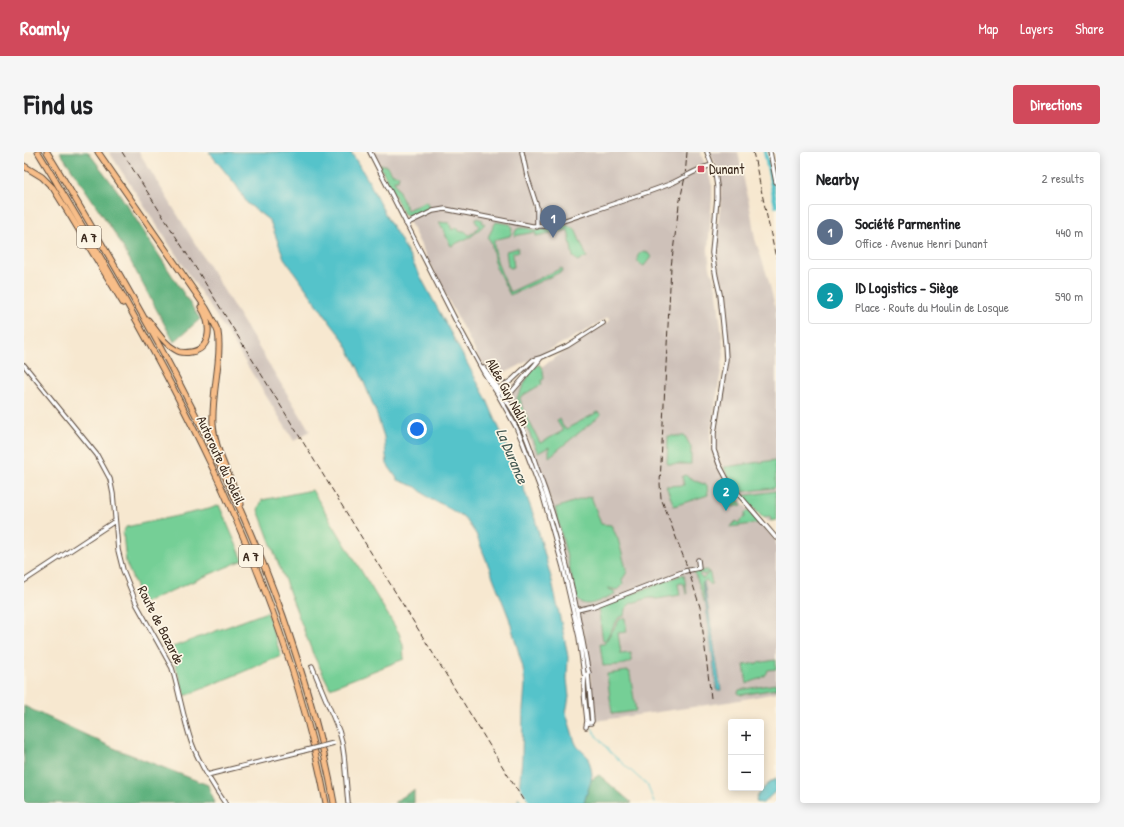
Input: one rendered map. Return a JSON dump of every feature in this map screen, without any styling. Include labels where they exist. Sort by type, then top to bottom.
[{"type":"highway","name":"Autoroute du Soleil","points":[[38,152],[88,234],[138,323],[189,419],[241,530],[266,592],[289,659],[306,716],[326,803]]},
{"type":"highway","name":"Autoroute du Soleil","points":[[47,152],[104,247],[194,410],[246,520],[297,657],[329,772],[334,803]]},
{"type":"highway","points":[[94,152],[203,309],[209,329],[206,342],[202,348],[194,351],[185,353],[176,351],[167,344],[139,309]]},
{"type":"highway","points":[[98,152],[206,308],[212,319],[217,332],[219,350],[213,424],[222,460],[241,503],[246,520]]},
{"type":"highway","points":[[24,166],[42,177],[53,188],[86,240],[118,296],[138,323]]},
{"type":"street","points":[[370,152],[475,357]]},
{"type":"street","points":[[522,152],[526,172],[537,207],[537,227]]},
{"type":"street","points":[[707,152],[715,173],[717,186],[712,253],[720,294],[726,359],[714,433],[714,450],[728,483],[776,538]]},
{"type":"street","points":[[770,152],[776,182]]},
{"type":"street","points":[[406,224],[429,212],[445,209],[537,227],[548,226],[640,195],[712,165]]},
{"type":"street","points":[[540,358],[509,395],[504,397],[498,393],[503,386],[512,380],[533,360],[567,346],[603,323]]},
{"type":"street","name":"Allée Guy Nalin","points":[[475,357],[495,384],[498,393],[504,397],[509,404],[524,432],[554,517],[566,561],[576,610],[586,675],[584,693],[587,721],[586,727]]},
{"type":"street","name":"Allée Guy Nalin","points":[[475,357],[498,393],[516,427],[543,496],[576,610]]},
{"type":"street","name":"Route de Bazarde","points":[[24,365],[97,455],[110,479],[113,494],[119,556],[128,584],[140,612],[172,668],[191,742],[207,775],[225,803]]},
{"type":"street","points":[[495,384],[503,386]]},
{"type":"street","points":[[509,395],[509,404]]},
{"type":"street","points":[[24,581],[115,521]]},
{"type":"street","points":[[576,610],[594,606],[685,571],[699,568],[698,560]]},
{"type":"street","points":[[312,666],[342,742],[348,803]]},
{"type":"street","points":[[207,775],[342,742]]},
{"type":"shaded area","points":[[109,152],[139,152],[310,431],[294,441],[226,331]]},
{"type":"shaded area","points":[[374,152],[700,152],[712,185],[708,250],[710,268],[717,292],[724,354],[710,436],[712,451],[718,467],[744,504],[776,541],[776,693],[728,702],[595,721],[587,648],[549,496],[526,431],[503,392],[610,320],[608,317],[591,328],[509,371],[503,372],[492,370],[484,365],[455,313]]},
{"type":"shaded area","points":[[710,152],[738,152],[755,239],[768,278],[776,310],[776,520],[768,522],[732,484],[723,468],[715,446],[716,427],[726,373],[728,349],[715,252],[721,190],[719,173]]},
{"type":"green space","points":[[60,152],[88,152],[117,190],[200,319],[174,342],[118,238]]},
{"type":"green space","points":[[380,165],[386,166],[391,173],[399,175],[398,180],[394,180],[407,210],[426,201],[430,208],[413,216],[403,213]]},
{"type":"green space","points":[[476,218],[483,220],[482,223],[485,223],[484,225],[472,236],[451,246],[439,222],[449,223],[452,230],[457,227],[459,231],[465,231],[469,235],[475,232],[479,226],[475,221]]},
{"type":"green space","points":[[496,222],[510,224],[512,229],[510,236],[494,240],[494,247],[501,273],[510,292],[562,268],[563,271],[510,295],[496,267],[491,242],[488,238]]},
{"type":"green space","points":[[567,225],[575,229],[587,257],[577,261],[573,257],[568,230],[536,236],[535,232],[514,236],[516,230],[519,228],[535,230],[552,229]]},
{"type":"green space","points":[[518,248],[519,252],[512,253],[514,267],[510,268],[508,266],[506,251]]},
{"type":"green space","points":[[644,251],[651,257],[644,266],[639,263],[637,258],[641,252]]},
{"type":"green space","points":[[539,364],[543,370],[544,379],[541,381],[542,384],[520,397],[522,407],[540,443],[563,431],[557,421],[560,419],[563,427],[566,429],[598,412],[601,415],[549,457],[549,447],[538,453],[518,407],[517,398],[532,369]]},
{"type":"green space","points":[[668,436],[685,436],[691,447],[691,464],[667,464]]},
{"type":"green space","points":[[776,460],[776,486],[774,488],[740,492],[732,484],[724,467]]},
{"type":"green space","points":[[685,475],[707,485],[708,495],[674,506],[666,486],[684,485],[682,476]]},
{"type":"green space","points":[[312,490],[399,633],[403,645],[404,659],[330,688],[313,654],[258,510],[262,500]]},
{"type":"green space","points":[[776,491],[776,520],[771,521],[770,516],[763,518],[742,496]]},
{"type":"green space","points":[[732,493],[742,505],[731,507],[722,498]]},
{"type":"green space","points":[[591,496],[601,524],[611,525],[618,539],[627,572],[622,580],[623,584],[617,590],[608,588],[614,591],[615,594],[590,604],[585,604],[577,599],[555,508]]},
{"type":"green space","points":[[219,505],[243,560],[143,603],[126,563],[123,533],[126,527],[209,509]]},
{"type":"green space","points":[[749,510],[760,523],[730,527],[736,521],[738,523],[745,517],[745,513]]},
{"type":"green space","points":[[709,571],[704,575],[701,573],[699,575],[703,579],[709,572],[712,584],[711,585],[706,580],[702,583],[704,602],[694,572]]},
{"type":"green space","points":[[684,574],[687,594],[684,584],[681,583],[678,584],[680,595],[657,599],[649,598],[630,604],[625,609],[624,616],[619,617],[605,641],[603,641],[598,607]]},
{"type":"green space","points":[[267,612],[281,656],[185,696],[170,648]]},
{"type":"green space","points":[[625,618],[627,632],[618,633],[621,654],[631,653],[631,661],[621,665],[603,666],[600,644],[604,644],[620,619]]},
{"type":"green space","points":[[776,660],[776,669],[768,670],[763,678],[747,684],[744,665]]},
{"type":"green space","points":[[628,671],[630,674],[636,711],[612,714],[607,674]]},
{"type":"green space","points":[[776,684],[776,689],[741,695],[738,693],[739,690]]},
{"type":"green space","points":[[24,706],[116,749],[208,785],[214,803],[24,803]]},
{"type":"green space","points":[[599,775],[632,803],[584,803],[591,780]]},
{"type":"green space","points":[[414,790],[414,803],[394,803],[400,798]]},
{"type":"water","name":"La Durance","points":[[209,152],[351,152],[368,180],[387,218],[399,237],[487,400],[515,465],[535,519],[552,581],[568,657],[567,679],[569,697],[566,713],[575,742],[589,758],[592,771],[584,803],[518,803],[522,758],[525,685],[523,668],[509,618],[476,534],[467,521],[461,516],[444,505],[430,499],[416,487],[398,480],[387,464],[384,437],[376,412],[359,370],[343,339],[284,258],[270,221],[247,203],[236,185]]},
{"type":"water","points":[[703,582],[721,690],[717,691]]},
{"type":"water","points":[[776,779],[776,791],[763,803],[756,802],[760,792],[764,791],[764,788]]},
{"type":"pier","points":[[518,783],[530,803],[522,803],[517,795]]},
{"type":"waterway","points":[[765,152],[776,206]]},
{"type":"waterway","points":[[592,728],[610,752],[648,786],[654,803]]},
{"type":"railway","points":[[122,152],[199,273],[525,803]]},
{"type":"railway","points":[[687,152],[685,177],[679,205],[671,267],[660,483],[661,498],[688,569],[700,607],[711,698]]},
{"type":"railway","points":[[753,152],[776,258]]},
{"type":"place","name":"Dunant","points":[[701,169]]},
{"type":"place","name":"Société Parmentine","points":[[553,238]]},
{"type":"place","name":"ID Logistics - Siège","points":[[726,511]]}]
